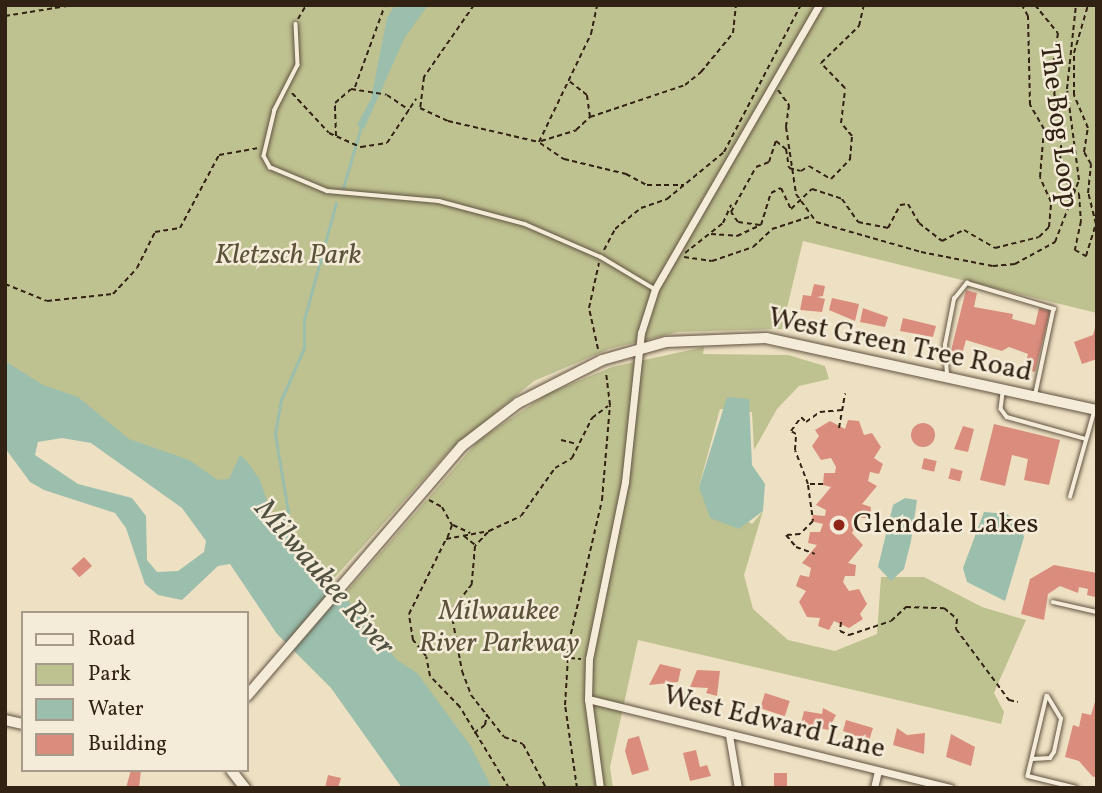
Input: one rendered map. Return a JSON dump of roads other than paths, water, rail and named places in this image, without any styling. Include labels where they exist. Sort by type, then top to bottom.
[{"type":"street","points":[[600,788],[588,699],[589,660],[625,482],[637,350],[655,289],[775,88],[819,5]]},
{"type":"street","name":"West Green Tree Road","points":[[248,694],[281,651],[438,472],[492,421],[551,383],[637,350],[712,337],[766,338],[1096,410]]},
{"type":"street","name":"West Edward Lane","points":[[588,699],[950,788]]},
{"type":"street","points":[[729,735],[738,788]]},
{"type":"street","points":[[874,788],[878,771]]},
{"type":"street","points":[[233,772],[245,788]]},
{"type":"lane","points":[[296,23],[299,65],[286,89],[265,150],[270,167],[294,180],[356,197],[439,201],[525,224],[601,257],[655,289]]},
{"type":"lane","points":[[947,377],[945,345],[960,288],[967,283],[1054,309],[1035,398]]},
{"type":"lane","points":[[1003,391],[1001,409],[1007,417],[1086,439]]},
{"type":"lane","points":[[1070,497],[1096,410]]},
{"type":"lane","points":[[1053,602],[1097,612]]},
{"type":"lane","points":[[1032,759],[1050,758],[1054,752],[1061,719],[1047,696],[1032,759],[1028,776],[1077,788]]},
{"type":"lane","points":[[1052,788],[1054,782]]},
{"type":"water","points":[[395,5],[428,5],[405,37],[364,129],[357,125],[371,99],[387,18]]},
{"type":"water","name":"Milwaukee River","points":[[5,361],[43,385],[78,397],[129,439],[189,460],[218,480],[229,479],[240,455],[260,480],[273,519],[303,546],[397,660],[417,673],[470,745],[492,788],[402,788],[331,688],[277,634],[230,564],[218,566],[182,600],[158,595],[145,584],[126,528],[115,513],[44,490],[30,482],[5,448]],"holes":[[[62,438],[91,443],[182,508],[206,541],[204,552],[178,571],[157,572],[147,560],[146,516],[132,498],[78,484],[35,455],[38,442]]]},
{"type":"water","points":[[727,397],[749,399],[752,465],[765,484],[763,511],[739,529],[710,518],[699,487]]},
{"type":"water","points":[[905,498],[917,500],[911,541],[904,569],[891,581],[878,567],[893,505]]},
{"type":"water","points":[[984,512],[1007,514],[1020,524],[1024,537],[1005,601],[967,582],[963,568]]},
{"type":"waterway","points":[[343,188],[361,127]]},
{"type":"waterway","name":"Milwaukee River","points":[[279,530],[288,512],[275,434],[281,400],[304,348],[304,320],[336,203]]},
{"type":"place","name":"Glendale Lakes","points":[[839,525]]},
{"type":"park label","name":"Kletzsch Park","points":[[288,256]]},
{"type":"park label","name":"Milwaukee River Parkway","points":[[499,628]]}]
